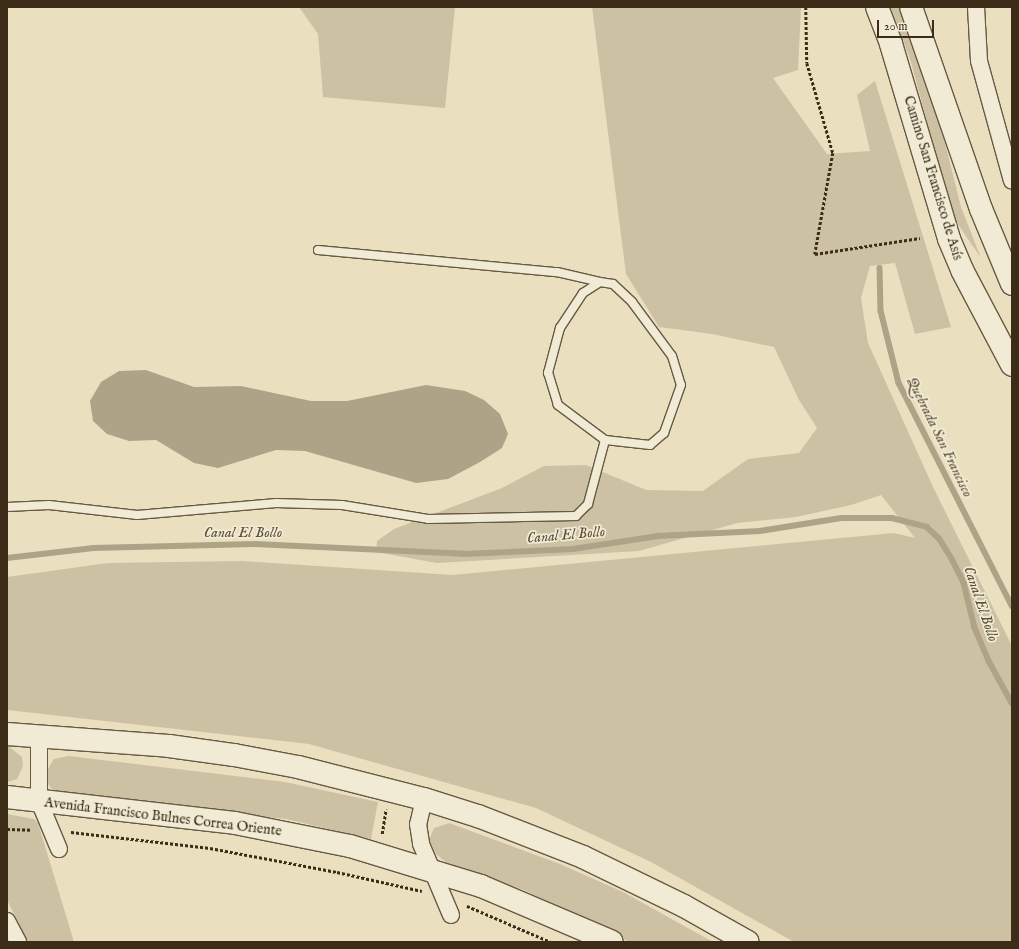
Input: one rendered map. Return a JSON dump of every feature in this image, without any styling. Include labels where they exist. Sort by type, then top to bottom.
[{"type":"street","name":"Camino San Francisco de Asís","points":[[877,7],[891,44],[949,239],[962,270],[1012,365]]},
{"type":"street","points":[[911,7],[981,209],[1012,284]]},
{"type":"street","points":[[976,7],[979,61],[1012,181]]},
{"type":"street","points":[[962,270],[1012,337]]},
{"type":"street","points":[[7,734],[39,738],[169,746],[234,755],[305,768],[424,799],[478,816],[583,857],[684,906],[748,942]]},
{"type":"street","points":[[39,738],[39,801],[59,849]]},
{"type":"street","name":"Avenida Francisco Bulnes Correa Oriente","points":[[7,797],[178,816],[278,831],[350,846],[432,869],[530,905],[612,942]]},
{"type":"street","points":[[424,799],[418,824],[421,844],[451,915]]},
{"type":"street","points":[[7,921],[18,942]]},
{"type":"lane","points":[[318,250],[557,272],[613,284],[632,302],[672,356],[681,385],[664,433],[650,445],[605,440],[558,406],[548,373],[560,328],[582,293],[600,282]]},
{"type":"lane","points":[[7,507],[49,505],[137,515],[276,504],[334,504],[428,519],[576,516],[588,504],[605,440]]},
{"type":"path","points":[[806,7],[807,63],[833,153],[815,254],[920,238]]},
{"type":"path","points":[[7,830],[51,831],[210,848],[337,872],[443,896],[551,942]]},
{"type":"shaded area","points":[[299,7],[455,7],[445,108],[323,97],[318,34]]},
{"type":"shaded area","points":[[592,7],[801,7],[798,70],[773,78],[827,154],[870,151],[857,95],[875,81],[951,327],[915,334],[895,263],[870,266],[861,298],[868,343],[934,489],[1012,646],[1012,942],[794,942],[651,862],[536,808],[309,744],[7,710],[7,577],[108,563],[241,561],[452,575],[894,533],[915,538],[881,495],[851,505],[796,517],[737,523],[639,551],[437,563],[376,552],[377,541],[394,529],[502,488],[544,466],[586,465],[646,490],[703,491],[748,459],[799,453],[817,428],[799,400],[774,347],[712,334],[659,327],[626,274]]},
{"type":"shaded area","points":[[890,7],[902,7],[928,75],[961,207],[981,258],[953,217],[910,59]]},
{"type":"shaded area","points":[[146,370],[194,387],[241,386],[311,401],[347,401],[426,385],[465,391],[484,400],[500,414],[508,434],[502,448],[480,462],[448,479],[416,483],[305,451],[276,450],[218,468],[194,463],[156,440],[129,441],[107,434],[93,421],[90,401],[101,382],[119,371]]},
{"type":"shaded area","points":[[7,745],[22,757],[23,766],[17,779],[8,782]]},
{"type":"shaded area","points":[[69,756],[285,782],[378,802],[371,839],[286,819],[57,795],[48,784],[46,772],[54,759]]},
{"type":"shaded area","points":[[7,814],[34,819],[38,823],[74,942],[28,942],[7,900]]},
{"type":"shaded area","points":[[449,823],[560,864],[623,892],[713,942],[629,942],[524,890],[447,863],[436,854],[429,840],[434,828]]},
{"type":"waterway","name":"Quebrada San Francisco","points":[[880,268],[881,311],[899,383],[1012,606]]},
{"type":"waterway","name":"Canal El Bollo","points":[[7,558],[93,548],[255,544],[464,554],[573,549],[658,536],[760,531],[841,518],[892,518],[927,527],[939,538],[964,583],[975,628],[989,661],[1012,703]]}]
